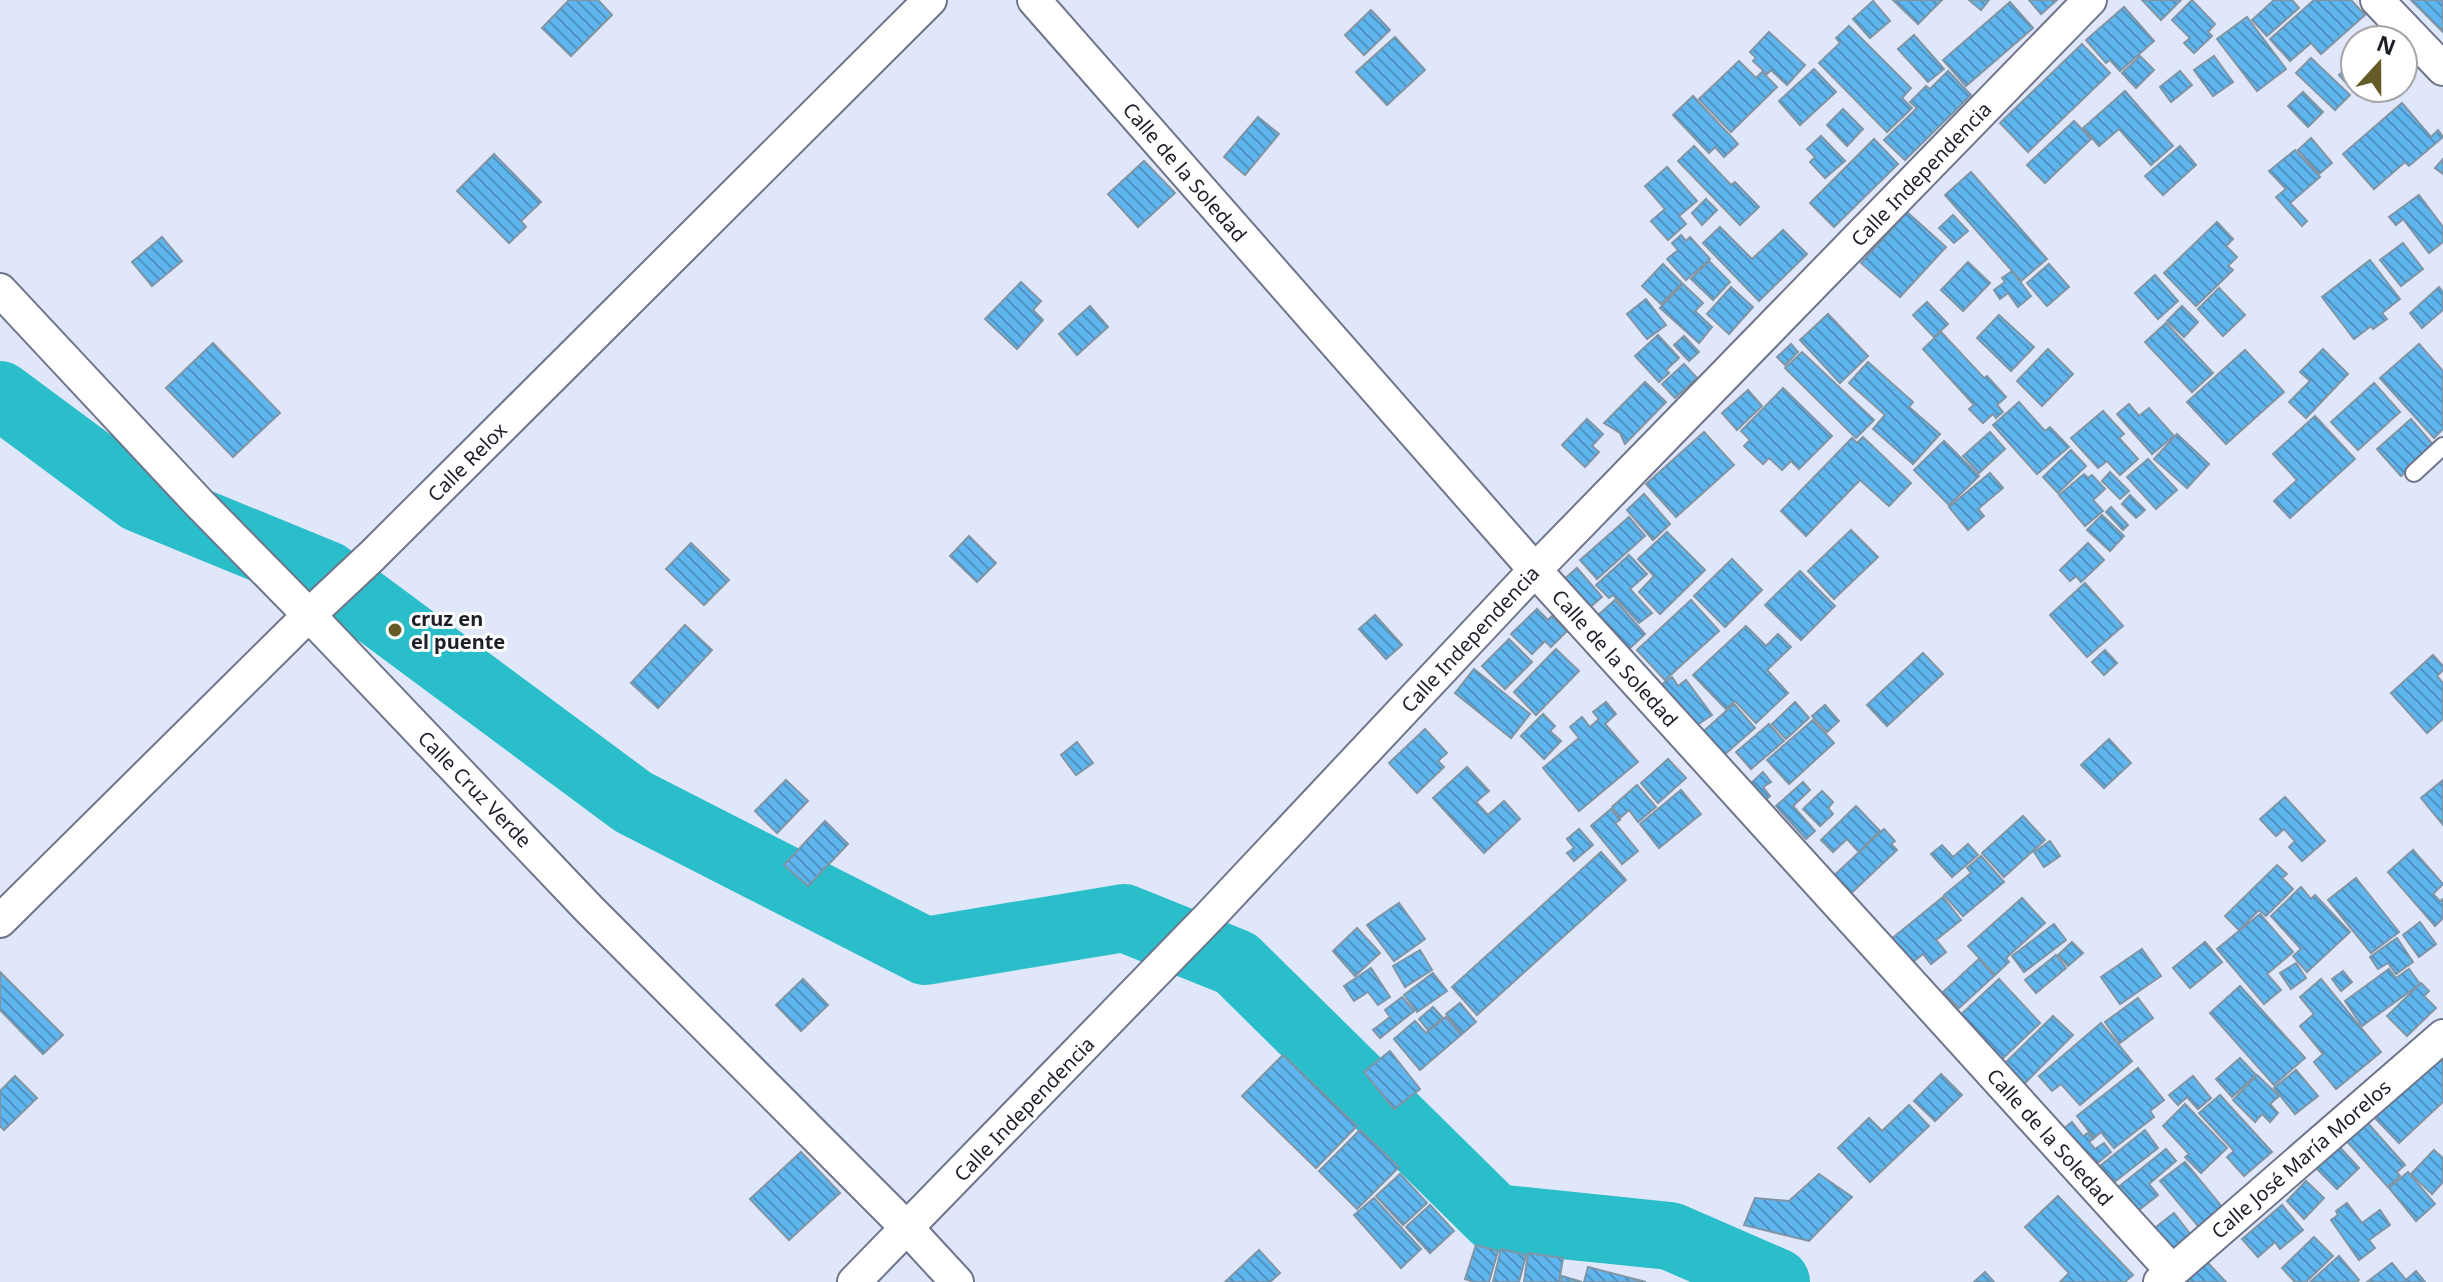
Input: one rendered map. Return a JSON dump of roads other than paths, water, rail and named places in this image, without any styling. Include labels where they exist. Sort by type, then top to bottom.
[{"type":"street","name":"Calle Relox","points":[[0,921],[372,556],[930,0]]},
{"type":"street","name":"Calle de la Soledad","points":[[1034,0],[1535,570],[2166,1276]]},
{"type":"street","name":"Calle Independencia","points":[[854,1282],[1209,917],[1535,570],[2090,0]]},
{"type":"street","points":[[2377,0],[2443,69]]},
{"type":"street","name":"Calle Cruz Verde","points":[[0,290],[198,502],[589,909],[957,1282]]},
{"type":"street","name":"Calle José María Morelos","points":[[2166,1276],[2443,1036]]},
{"type":"lane","points":[[2414,473],[2443,446]]},
{"type":"waterway","points":[[0,395],[139,498],[327,575],[633,802],[925,951],[1124,918],[1236,963],[1495,1218],[1670,1236],[1776,1282]]},
{"type":"place","name":"cruz en el puente","points":[[395,630]]}]
